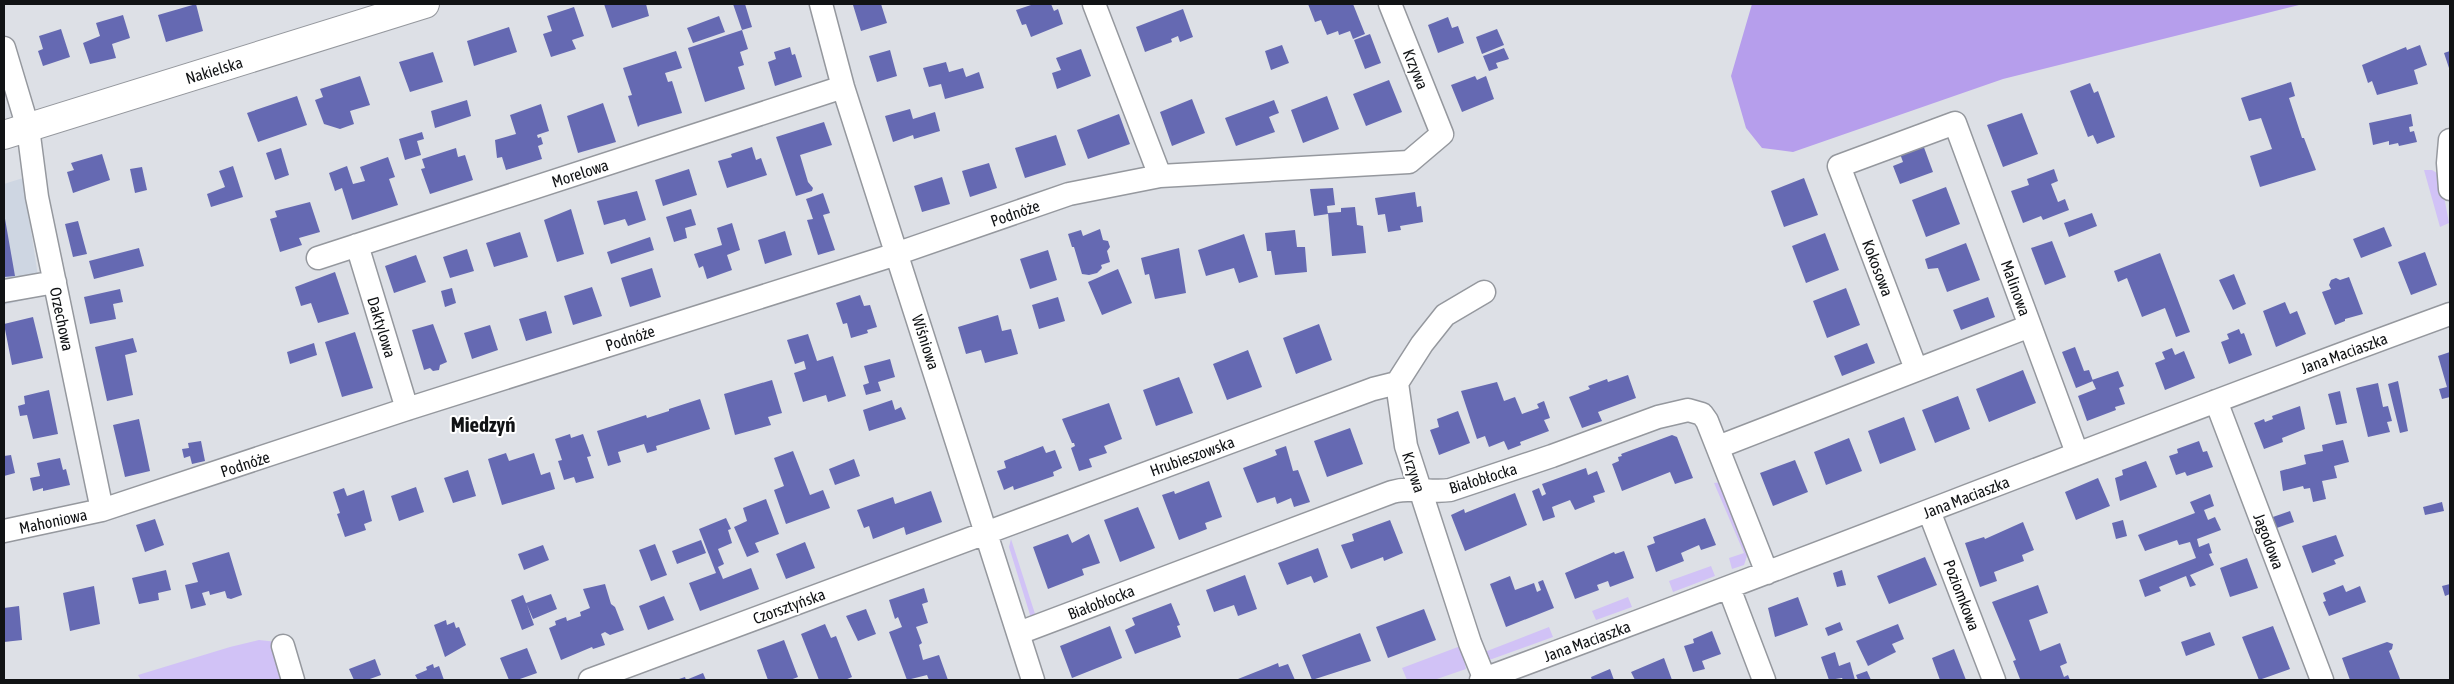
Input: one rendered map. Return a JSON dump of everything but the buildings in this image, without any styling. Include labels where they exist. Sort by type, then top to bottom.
[{"type":"main road","name":"Nakielska","points":[[16,132],[425,4]]},
{"type":"street","name":"Wiśniowa","points":[[821,4],[843,87],[988,533],[1033,680]]},
{"type":"street","points":[[1094,4],[1160,176]]},
{"type":"street","name":"Krzywa","points":[[1390,4],[1442,134]]},
{"type":"street","name":"Orzechowa","points":[[4,48],[16,132],[37,197],[102,510]]},
{"type":"street","name":"Morelowa","points":[[318,258],[843,87]]},
{"type":"street","name":"Malinowa","points":[[1839,166],[1955,123],[2077,453]]},
{"type":"street","name":"Podnóże","points":[[102,510],[407,409],[898,254],[1069,194],[1160,176],[1409,162],[1442,134]]},
{"type":"street","points":[[2450,140],[2448,163],[2450,188]]},
{"type":"street","name":"Kokosowa","points":[[1839,166],[1916,369]]},
{"type":"street","name":"Daktylowa","points":[[357,245],[407,409]]},
{"type":"street","points":[[4,291],[55,282]]},
{"type":"street","points":[[1398,383],[1422,344],[1445,315],[1484,292]]},
{"type":"street","name":"Jana Maciaszka","points":[[1484,680],[1729,588],[2077,453],[2450,314]]},
{"type":"street","points":[[1718,447],[2030,326]]},
{"type":"street","name":"Krzywa","points":[[1398,383],[1406,446],[1470,643],[1484,680]]},
{"type":"street","name":"Hrubieszowska","points":[[988,533],[1373,389],[1398,383]]},
{"type":"street","name":"Jagodowa","points":[[2216,401],[2322,680]]},
{"type":"street","name":"Białobłocka","points":[[1019,633],[1392,492],[1404,489],[1450,490],[1536,462],[1658,417],[1688,410],[1702,414],[1718,447],[1767,573]]},
{"type":"street","name":"Mahoniowa","points":[[4,531],[102,510]]},
{"type":"street","name":"Poziomkowa","points":[[1929,511],[1994,680]]},
{"type":"street","name":"Czorsztyńska","points":[[590,680],[988,533]]},
{"type":"street","points":[[1729,588],[1764,680]]},
{"type":"street","points":[[283,646],[293,680]]},
{"type":"shaded area","points":[[1752,4],[2303,4],[2003,79],[1793,152],[1762,148],[1746,128],[1731,76]]},
{"type":"shaded area","points":[[2424,170],[2432,170],[2440,175],[2449,223],[2440,227]]},
{"type":"shaded area","points":[[23,178],[41,296],[4,305],[4,184]]},
{"type":"shaded area","points":[[1723,482],[1749,550],[1744,565],[1732,569],[1729,558],[1744,553],[1714,483]]},
{"type":"shaded area","points":[[1011,539],[1036,617],[1031,618],[1009,547]]},
{"type":"shaded area","points":[[1711,566],[1715,576],[1673,592],[1669,581]]},
{"type":"shaded area","points":[[1628,597],[1632,607],[1596,620],[1592,611]]},
{"type":"shaded area","points":[[1549,627],[1553,637],[1488,660],[1482,653]]},
{"type":"shaded area","points":[[259,640],[277,642],[289,680],[141,680],[138,675],[230,647]]},
{"type":"shaded area","points":[[1458,647],[1462,649],[1466,669],[1434,680],[1407,680],[1402,668]]},
{"type":"district","name":"Miedzyń","points":[[483,424]]}]
